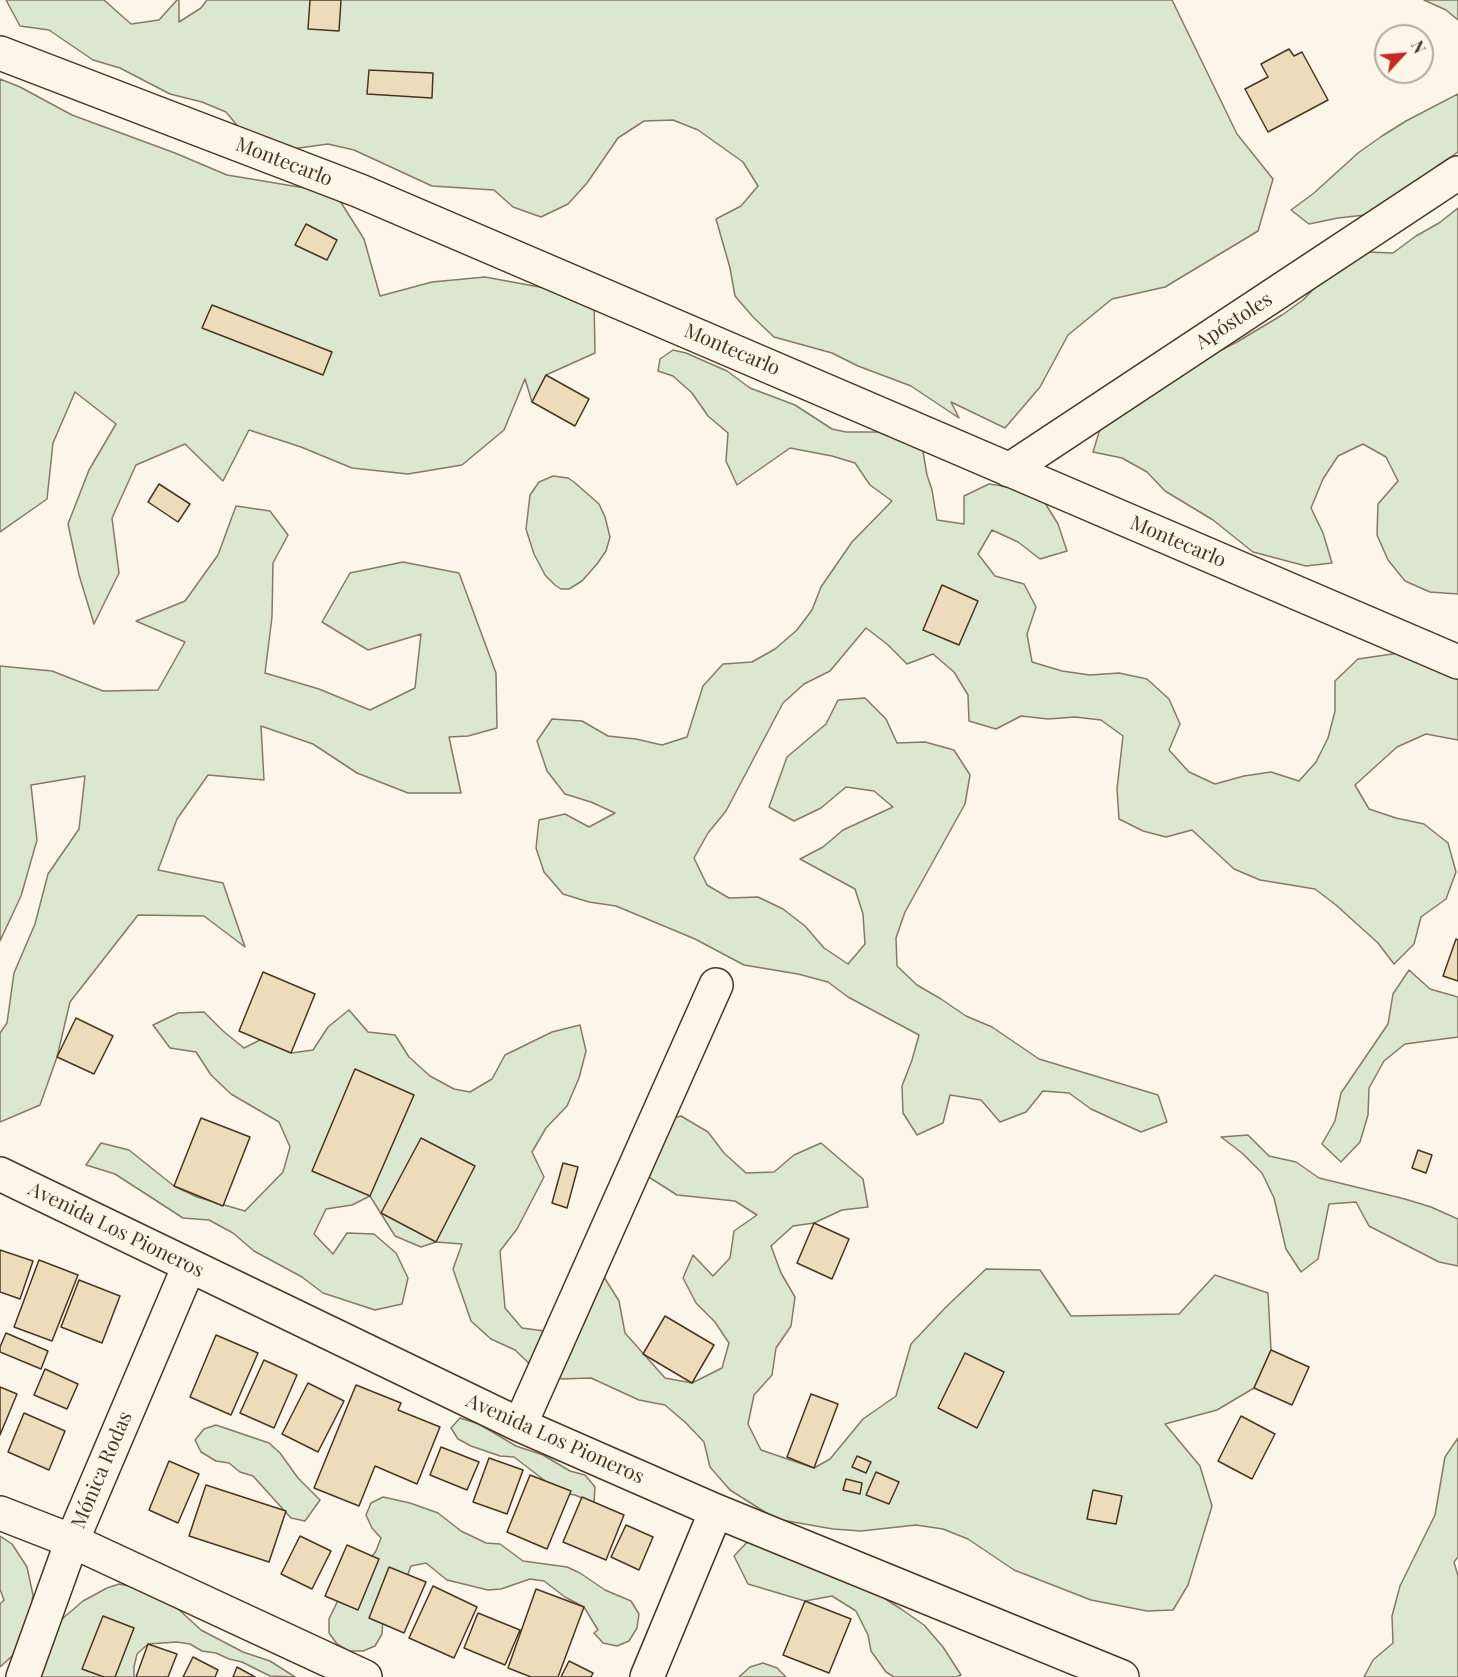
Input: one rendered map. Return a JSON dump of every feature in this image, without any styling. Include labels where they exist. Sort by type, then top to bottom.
[{"type":"street","name":"Montecarlo","points":[[0,53],[360,191],[1458,662]]},
{"type":"street","name":"Apóstoles","points":[[1009,470],[1458,173]]},
{"type":"street","points":[[520,1425],[716,985]]},
{"type":"street","name":"Avenida Los Pioneros","points":[[0,1174],[520,1425],[716,1511],[1122,1677]]},
{"type":"street","name":"Mónica Rodas","points":[[23,1677],[72,1541],[189,1266]]},
{"type":"street","points":[[647,1677],[716,1511]]},
{"type":"street","points":[[0,1513],[72,1541],[365,1677]]},
{"type":"green space","points":[[6,0],[104,0],[131,24],[159,20],[177,0],[179,0],[179,22],[201,8],[207,0],[1172,0],[1237,134],[1273,179],[1258,231],[1165,287],[1112,299],[1068,335],[1040,387],[1005,428],[951,402],[959,418],[911,386],[858,366],[832,353],[774,337],[753,317],[735,296],[730,268],[716,219],[741,206],[758,186],[743,162],[698,130],[673,120],[644,121],[618,138],[587,183],[568,204],[541,217],[513,207],[494,190],[432,186],[354,150],[328,144],[299,148],[272,148],[245,135],[226,112],[202,102],[170,94],[120,68],[93,60],[49,30],[20,26]]},
{"type":"green space","points":[[1424,0],[1458,0],[1458,20],[1446,10]]},
{"type":"green space","points":[[0,79],[72,115],[227,175],[335,193],[364,239],[380,296],[432,282],[485,277],[594,297],[595,353],[546,375],[532,402],[525,379],[504,430],[462,465],[408,474],[352,468],[301,447],[249,430],[223,481],[185,444],[136,465],[112,518],[119,573],[94,624],[79,575],[68,524],[89,470],[116,424],[75,392],[53,443],[47,499],[0,532]]},
{"type":"green space","points":[[1458,94],[1458,152],[1411,188],[1365,215],[1309,224],[1291,210],[1314,193],[1358,153],[1382,136]]},
{"type":"green space","points":[[1458,208],[1458,594],[1430,592],[1405,581],[1388,560],[1377,535],[1378,504],[1398,481],[1386,457],[1363,444],[1338,456],[1323,479],[1311,508],[1323,533],[1332,563],[1306,566],[1253,552],[1213,520],[1165,491],[1147,472],[1122,458],[1093,452],[1100,429],[1166,378],[1237,342],[1282,315],[1303,300],[1322,280],[1367,252],[1393,253]]},
{"type":"green space","points":[[673,350],[686,353],[727,371],[750,388],[795,405],[832,429],[846,432],[897,432],[922,446],[937,520],[964,524],[964,496],[989,484],[1017,488],[1042,498],[1058,524],[1067,551],[1040,559],[1018,542],[992,530],[978,554],[995,576],[1024,584],[1036,607],[1027,634],[1032,662],[1062,671],[1090,675],[1119,673],[1147,679],[1169,699],[1180,724],[1169,750],[1189,772],[1215,784],[1271,772],[1299,781],[1316,762],[1328,738],[1335,711],[1335,681],[1358,659],[1413,651],[1458,651],[1458,740],[1426,734],[1397,747],[1355,785],[1369,809],[1424,824],[1448,843],[1456,872],[1446,899],[1421,917],[1414,944],[1394,964],[1378,943],[1315,889],[1260,880],[1234,869],[1192,830],[1166,837],[1143,831],[1119,819],[1117,789],[1123,736],[1101,720],[1075,717],[1048,719],[1021,716],[996,729],[969,721],[968,695],[954,672],[933,654],[907,664],[887,644],[866,628],[830,671],[804,684],[783,703],[726,811],[708,833],[694,858],[707,885],[729,898],[758,897],[783,909],[805,926],[824,948],[848,964],[865,944],[863,914],[855,889],[800,859],[823,847],[843,830],[893,807],[874,791],[846,787],[821,808],[794,821],[769,807],[787,757],[826,724],[838,700],[865,698],[886,719],[897,743],[925,742],[954,750],[970,775],[965,804],[905,912],[896,938],[897,966],[917,985],[966,1016],[992,1027],[1039,1059],[1158,1095],[1167,1122],[1141,1132],[1091,1109],[1069,1093],[1043,1091],[1026,1112],[1000,1122],[981,1100],[950,1095],[943,1123],[917,1135],[903,1113],[902,1086],[919,1035],[848,997],[828,982],[798,974],[744,965],[695,939],[616,906],[589,902],[563,894],[544,872],[536,848],[539,820],[565,814],[589,827],[615,813],[565,794],[547,771],[537,741],[552,719],[582,721],[608,736],[662,745],[687,737],[703,686],[723,664],[752,662],[775,649],[797,630],[812,610],[821,587],[852,542],[892,501],[870,485],[855,463],[790,448],[737,485],[726,461],[728,433],[708,416],[692,393],[673,376],[658,371],[660,359]]},
{"type":"green space","points":[[553,476],[568,478],[599,504],[610,537],[606,551],[597,564],[582,581],[569,589],[561,589],[545,575],[534,554],[526,529],[530,495],[539,482]]},
{"type":"green space","points":[[236,506],[270,511],[288,535],[273,563],[272,617],[265,673],[319,689],[370,710],[415,688],[421,634],[368,650],[322,622],[350,573],[403,562],[459,573],[496,673],[497,728],[468,736],[449,737],[461,793],[408,793],[357,773],[313,744],[261,726],[264,780],[208,775],[177,819],[158,870],[223,883],[245,947],[204,916],[138,915],[70,1002],[57,1057],[40,1105],[0,1122],[0,1033],[7,1023],[14,973],[35,924],[48,874],[79,829],[85,776],[31,785],[37,840],[21,896],[0,941],[0,666],[52,671],[103,691],[158,690],[185,642],[136,621],[185,601],[218,555]]},
{"type":"green space","points":[[1409,970],[1430,989],[1458,997],[1458,1037],[1405,1044],[1384,1061],[1369,1088],[1368,1115],[1360,1142],[1341,1162],[1322,1144],[1335,1121],[1341,1093],[1388,1024],[1393,994]]},
{"type":"green space","points":[[349,1010],[368,1032],[395,1035],[409,1057],[430,1076],[454,1089],[470,1092],[492,1079],[505,1055],[552,1032],[580,1025],[586,1051],[579,1078],[567,1106],[546,1128],[532,1152],[544,1177],[517,1229],[500,1251],[505,1308],[522,1328],[552,1332],[581,1288],[604,1277],[619,1301],[625,1333],[665,1378],[692,1383],[722,1368],[729,1343],[715,1322],[696,1303],[683,1278],[693,1255],[713,1276],[730,1258],[734,1231],[757,1215],[735,1201],[677,1195],[633,1167],[654,1124],[681,1116],[708,1132],[724,1153],[746,1173],[774,1172],[794,1155],[821,1143],[863,1179],[868,1207],[842,1210],[814,1223],[793,1226],[771,1246],[781,1273],[795,1297],[791,1326],[776,1348],[772,1375],[754,1395],[748,1424],[761,1450],[814,1468],[830,1459],[863,1419],[896,1396],[911,1344],[986,1269],[1040,1270],[1071,1316],[1179,1314],[1215,1275],[1268,1293],[1271,1350],[1254,1388],[1217,1410],[1165,1424],[1200,1466],[1212,1506],[1188,1585],[1173,1610],[1147,1611],[1091,1600],[1014,1570],[968,1539],[943,1529],[916,1525],[861,1531],[833,1529],[776,1519],[730,1490],[710,1467],[704,1442],[665,1405],[639,1400],[591,1378],[562,1379],[534,1368],[515,1350],[491,1339],[471,1321],[453,1269],[462,1244],[436,1242],[421,1247],[395,1236],[370,1196],[352,1205],[326,1209],[314,1234],[333,1254],[347,1233],[374,1234],[396,1253],[408,1278],[402,1304],[375,1310],[323,1293],[302,1277],[254,1251],[233,1233],[209,1220],[183,1218],[115,1174],[86,1165],[101,1143],[129,1150],[174,1186],[197,1197],[245,1211],[283,1172],[290,1147],[279,1122],[231,1094],[211,1075],[196,1052],[170,1048],[153,1025],[178,1013],[204,1012],[244,1048],[268,1036],[291,1053],[313,1050],[328,1027]]},
{"type":"green space","points":[[1248,1135],[1269,1156],[1296,1162],[1319,1178],[1405,1199],[1458,1219],[1458,1266],[1439,1262],[1369,1226],[1356,1202],[1329,1204],[1318,1259],[1301,1272],[1286,1249],[1274,1198],[1262,1173],[1242,1153],[1221,1137]]},
{"type":"green space","points":[[460,1418],[479,1424],[516,1446],[543,1455],[570,1471],[585,1475],[595,1487],[594,1503],[575,1495],[561,1493],[514,1457],[500,1456],[458,1439],[451,1428]]},
{"type":"green space","points":[[216,1425],[269,1443],[280,1453],[298,1478],[320,1500],[305,1521],[291,1518],[253,1476],[240,1472],[229,1463],[216,1461],[201,1452],[195,1440],[204,1429]]},
{"type":"green space","points":[[1458,1438],[1458,1557],[1454,1562],[1458,1576],[1458,1677],[1364,1677],[1373,1660],[1393,1643],[1392,1616],[1400,1586],[1435,1515],[1445,1457]]},
{"type":"green space","points":[[383,1497],[438,1513],[461,1531],[486,1543],[500,1544],[523,1561],[567,1567],[580,1573],[605,1590],[631,1601],[639,1614],[637,1628],[629,1641],[617,1646],[603,1643],[594,1633],[598,1630],[584,1607],[565,1597],[544,1581],[530,1579],[501,1589],[488,1590],[447,1580],[426,1563],[411,1566],[383,1618],[382,1634],[375,1646],[363,1651],[349,1651],[337,1644],[329,1633],[329,1619],[341,1594],[376,1551],[381,1538],[372,1528],[366,1515],[371,1503]]},
{"type":"green space","points":[[754,1535],[876,1593],[901,1609],[924,1625],[943,1647],[961,1675],[956,1677],[894,1677],[886,1672],[871,1651],[868,1635],[856,1611],[832,1596],[805,1601],[748,1584],[734,1556]]},
{"type":"green space","points":[[0,1536],[12,1544],[27,1567],[33,1595],[29,1622],[21,1648],[0,1667],[0,1604],[4,1600],[0,1589]]},
{"type":"green space","points":[[119,1584],[151,1590],[176,1607],[201,1630],[243,1652],[270,1661],[295,1677],[270,1676],[242,1662],[202,1651],[190,1644],[177,1642],[148,1644],[137,1654],[134,1677],[32,1677],[51,1631],[62,1619],[83,1601]]},
{"type":"green space","points":[[763,1663],[777,1668],[786,1677],[739,1677],[750,1667]]},
{"type":"building","points":[[310,0],[341,0],[339,31],[308,29]]},
{"type":"building","points":[[1289,49],[1294,56],[1302,52],[1328,100],[1268,132],[1245,89],[1268,77],[1261,64]]},
{"type":"building","points":[[369,70],[433,73],[432,98],[367,94]]},
{"type":"building","points":[[306,224],[337,240],[327,260],[295,245]]},
{"type":"building","points":[[212,305],[332,352],[323,375],[202,328]]},
{"type":"building","points":[[546,375],[589,399],[575,426],[532,402]]},
{"type":"building","points":[[159,484],[190,504],[178,522],[148,502]]},
{"type":"building","points":[[942,585],[978,601],[959,645],[923,630]]},
{"type":"building","points":[[1456,939],[1458,940],[1458,981],[1443,976]]},
{"type":"building","points":[[263,972],[315,994],[291,1053],[239,1031]]},
{"type":"building","points":[[76,1018],[113,1036],[94,1074],[57,1057]]},
{"type":"building","points":[[355,1069],[414,1095],[370,1196],[312,1171]]},
{"type":"building","points":[[201,1118],[250,1137],[223,1206],[174,1186]]},
{"type":"building","points":[[421,1138],[475,1166],[436,1242],[381,1213]]},
{"type":"building","points":[[1418,1150],[1432,1155],[1426,1173],[1412,1168]]},
{"type":"building","points":[[563,1163],[578,1167],[567,1208],[552,1203]]},
{"type":"building","points":[[814,1223],[849,1239],[832,1279],[797,1263]]},
{"type":"building","points":[[0,1250],[33,1261],[20,1299],[0,1292]]},
{"type":"building","points":[[39,1260],[78,1275],[52,1341],[14,1327]]},
{"type":"building","points":[[79,1280],[120,1296],[102,1343],[61,1327]]},
{"type":"building","points":[[665,1316],[714,1345],[692,1383],[643,1354]]},
{"type":"building","points":[[6,1333],[48,1351],[41,1369],[0,1352]]},
{"type":"building","points":[[216,1335],[258,1353],[231,1415],[190,1397]]},
{"type":"building","points":[[1271,1350],[1309,1367],[1292,1405],[1254,1388]]},
{"type":"building","points":[[965,1353],[1004,1372],[977,1428],[938,1408]]},
{"type":"building","points":[[264,1360],[297,1375],[274,1428],[240,1413]]},
{"type":"building","points":[[45,1369],[78,1384],[67,1409],[34,1395]]},
{"type":"building","points":[[308,1383],[344,1401],[318,1452],[282,1434]]},
{"type":"building","points":[[356,1385],[401,1403],[398,1410],[440,1427],[417,1484],[375,1466],[359,1506],[314,1488]]},
{"type":"building","points":[[0,1387],[17,1394],[0,1435]]},
{"type":"building","points":[[811,1394],[838,1404],[814,1468],[787,1457]]},
{"type":"building","points":[[24,1413],[65,1431],[49,1470],[8,1452]]},
{"type":"building","points":[[1241,1416],[1275,1434],[1252,1479],[1218,1461]]},
{"type":"building","points":[[441,1447],[479,1462],[467,1490],[430,1475]]},
{"type":"building","points":[[857,1456],[871,1462],[866,1473],[852,1467]]},
{"type":"building","points":[[489,1458],[523,1470],[507,1514],[473,1502]]},
{"type":"building","points":[[169,1461],[199,1474],[178,1523],[149,1510]]},
{"type":"building","points":[[876,1472],[899,1482],[889,1504],[866,1495]]},
{"type":"building","points":[[530,1475],[571,1491],[547,1549],[507,1532]]},
{"type":"building","points":[[846,1479],[862,1483],[860,1494],[843,1490]]},
{"type":"building","points":[[206,1485],[286,1511],[269,1562],[189,1536]]},
{"type":"building","points":[[1093,1490],[1122,1496],[1116,1524],[1087,1519]]},
{"type":"building","points":[[582,1497],[624,1515],[606,1560],[563,1542]]},
{"type":"building","points":[[626,1525],[653,1537],[639,1570],[611,1557]]},
{"type":"building","points":[[300,1536],[331,1551],[312,1589],[281,1574]]},
{"type":"building","points":[[347,1545],[379,1559],[358,1610],[325,1596]]},
{"type":"building","points":[[389,1567],[426,1582],[404,1633],[369,1618]]},
{"type":"building","points":[[433,1586],[477,1607],[454,1658],[409,1638]]},
{"type":"building","points":[[536,1589],[584,1607],[558,1677],[531,1677],[508,1668]]},
{"type":"building","points":[[805,1601],[851,1619],[829,1673],[783,1655]]},
{"type":"building","points":[[478,1613],[520,1630],[505,1665],[464,1648]]},
{"type":"building","points":[[103,1616],[134,1628],[115,1677],[104,1677],[82,1669]]},
{"type":"building","points":[[148,1644],[177,1654],[168,1677],[136,1677]]},
{"type":"building","points":[[193,1657],[218,1670],[215,1677],[183,1677]]},
{"type":"building","points":[[569,1661],[593,1673],[591,1677],[561,1677]]},
{"type":"building","points":[[237,1667],[255,1677],[233,1677]]}]
